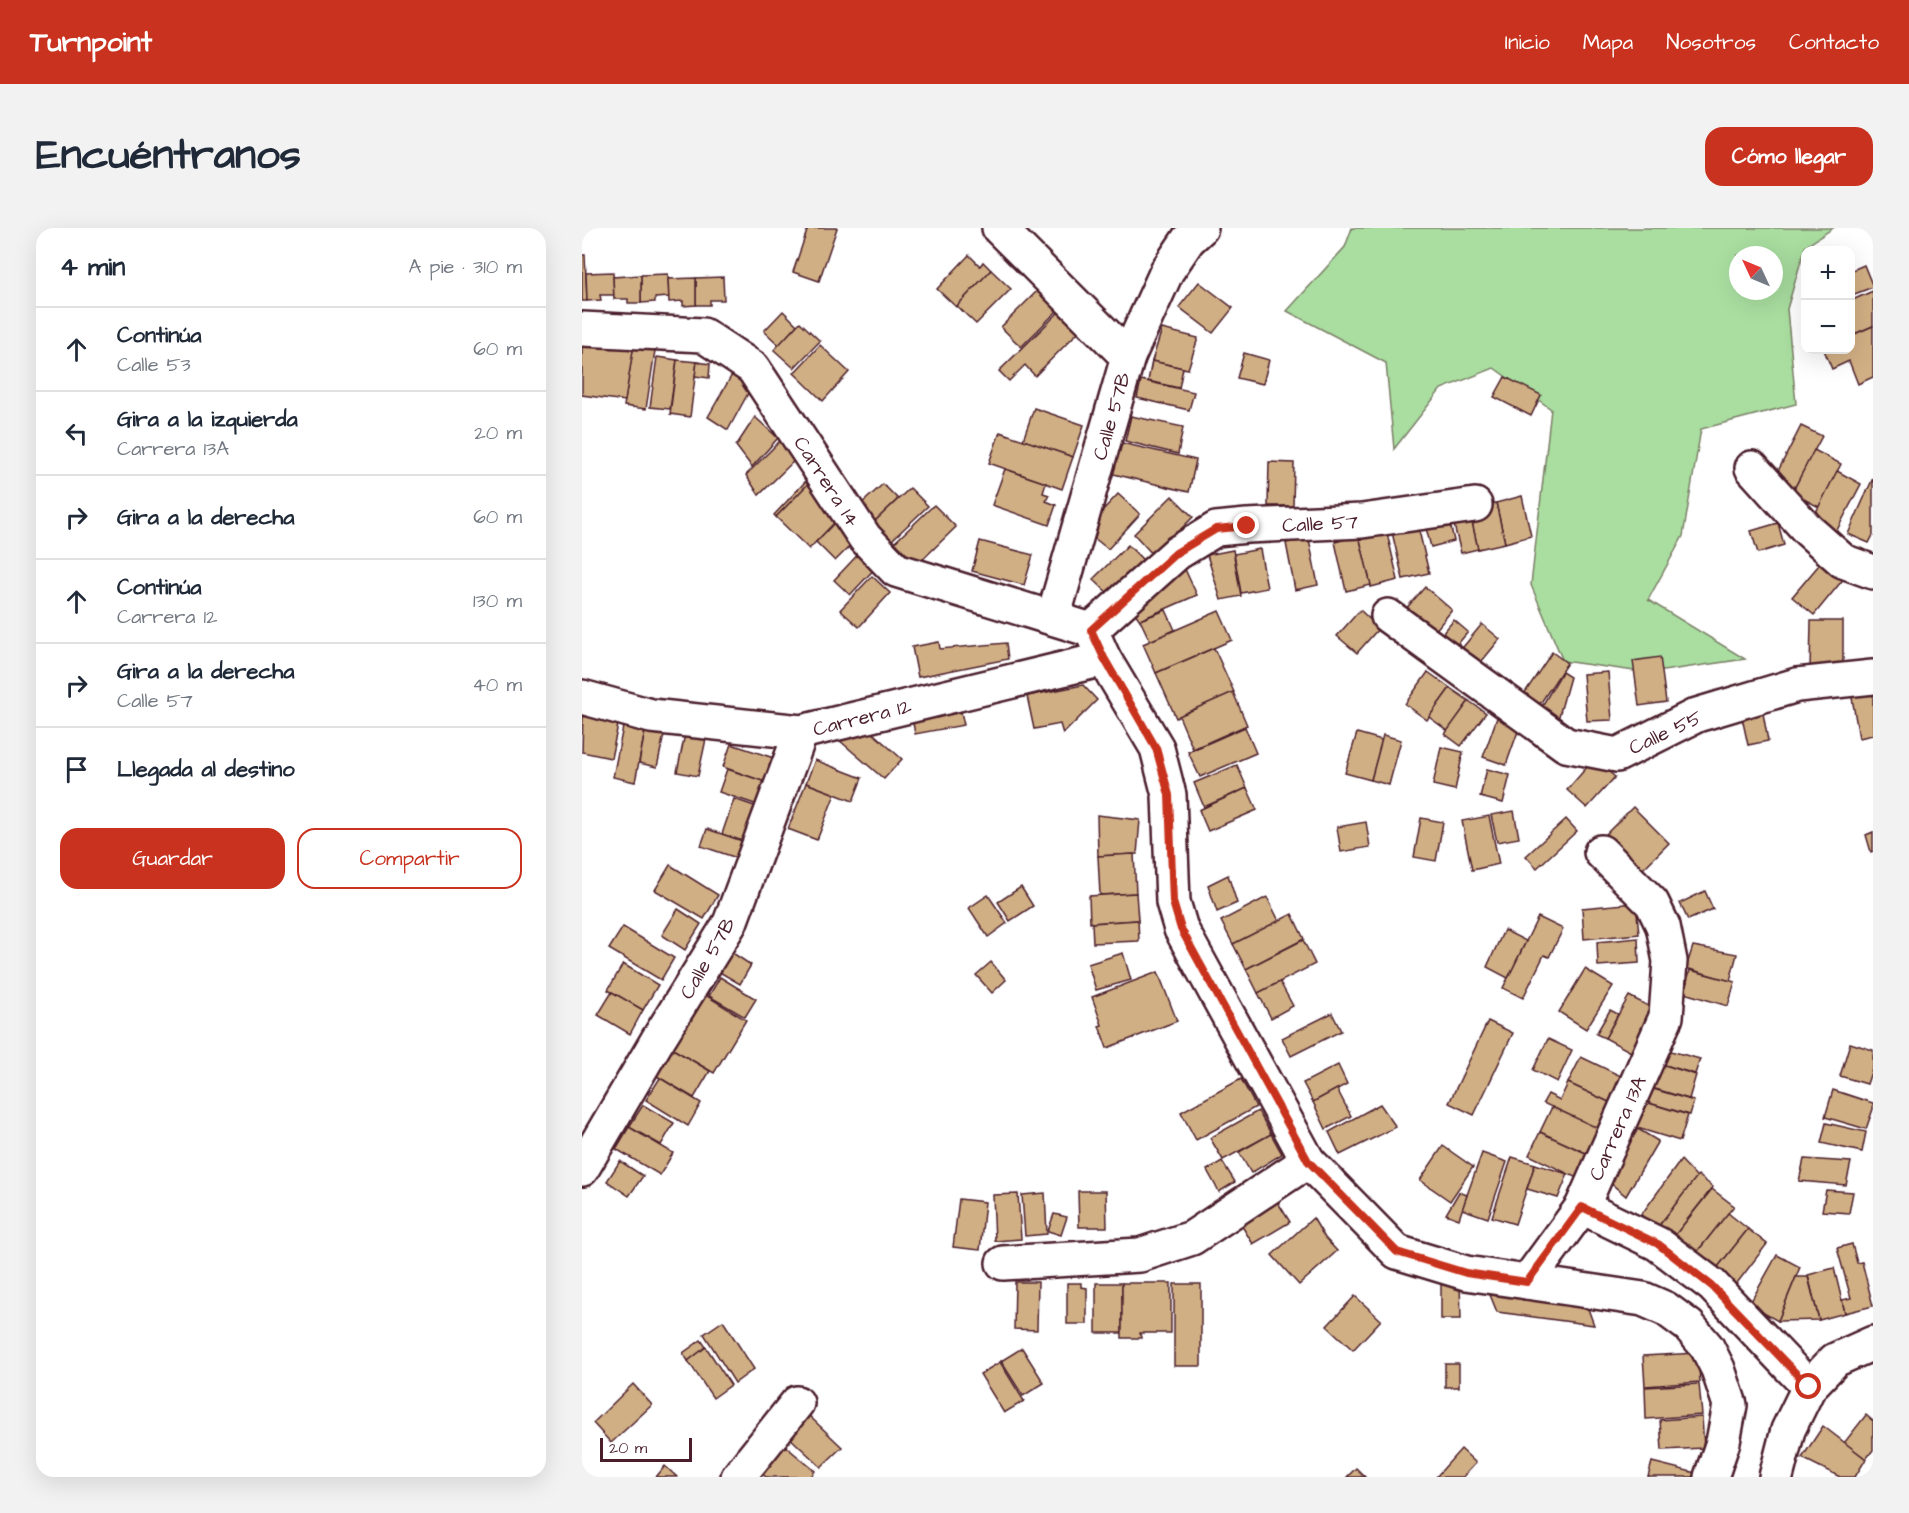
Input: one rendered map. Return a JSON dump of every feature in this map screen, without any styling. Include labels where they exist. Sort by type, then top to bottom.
[{"type":"street","points":[[999,228],[1128,357]]},
{"type":"street","name":"Calle 57B","points":[[1053,618],[1128,357],[1167,271],[1188,240],[1201,228]]},
{"type":"street","name":"Carrera 14","points":[[582,329],[703,334],[753,368],[865,538],[896,570],[1053,618],[1098,644]]},
{"type":"street","points":[[1752,468],[1808,530],[1842,561],[1873,572]]},
{"type":"street","name":"Calle 57","points":[[1098,644],[1176,553],[1216,529],[1362,521],[1475,505]]},
{"type":"street","name":"Calle 55","points":[[1388,615],[1566,746],[1617,754],[1697,715],[1797,685],[1873,677]]},
{"type":"street","points":[[1098,644],[1156,748],[1169,795],[1173,902],[1181,929],[1308,1161],[1397,1252],[1466,1273],[1643,1299],[1666,1309],[1689,1326],[1707,1347],[1718,1369],[1730,1405],[1723,1442],[1711,1477]]},
{"type":"street","name":"Carrera 12","points":[[582,696],[651,716],[801,732],[1098,644]]},
{"type":"street","name":"Calle 57B","points":[[582,1169],[730,923],[801,732]]},
{"type":"street","name":"Carrera 13A","points":[[1527,1282],[1582,1207],[1666,1017],[1670,961],[1663,926],[1652,903],[1601,852]]},
{"type":"street","points":[[1003,1263],[1140,1255],[1192,1238],[1308,1161]]},
{"type":"street","points":[[1582,1207],[1658,1244],[1712,1286],[1809,1387]]},
{"type":"street","points":[[1776,1477],[1788,1430],[1809,1387],[1835,1360],[1873,1342]]},
{"type":"street","points":[[738,1477],[797,1403]]},
{"type":"green space","points":[[1352,228],[1833,228],[1806,246],[1801,246],[1801,261],[1787,309],[1796,404],[1701,429],[1683,536],[1648,600],[1745,659],[1649,673],[1563,661],[1531,585],[1551,409],[1494,368],[1441,389],[1394,449],[1386,363],[1287,311],[1345,247]]},
{"type":"building","points":[[808,228],[837,228],[819,281],[793,272]]},
{"type":"building","points":[[582,255],[585,255],[587,301],[582,301]]},
{"type":"building","points":[[969,255],[980,266],[983,262],[991,270],[956,307],[937,289]]},
{"type":"building","points":[[1864,265],[1873,287],[1855,294],[1855,269]]},
{"type":"building","points":[[991,270],[1011,289],[976,324],[957,306]]},
{"type":"building","points":[[613,272],[614,295],[600,295],[601,300],[587,301],[586,273]]},
{"type":"building","points":[[668,274],[669,297],[655,298],[655,302],[641,303],[641,275]]},
{"type":"building","points":[[641,275],[641,303],[628,303],[628,299],[614,299],[613,277]]},
{"type":"building","points":[[723,277],[724,300],[710,300],[710,305],[696,305],[696,278]]},
{"type":"building","points":[[696,278],[696,305],[683,306],[683,301],[669,302],[668,279]]},
{"type":"building","points":[[1199,282],[1233,308],[1213,333],[1179,307]]},
{"type":"building","points":[[1040,288],[1060,308],[1021,347],[1001,327]]},
{"type":"building","points":[[1873,291],[1873,326],[1855,334],[1855,300]]},
{"type":"building","points":[[1061,310],[1080,330],[1035,376],[1025,365],[1009,381],[999,371]]},
{"type":"building","points":[[783,311],[797,325],[779,345],[764,331]]},
{"type":"building","points":[[800,322],[820,341],[794,368],[774,350]]},
{"type":"building","points":[[1873,326],[1873,377],[1858,384],[1849,361],[1832,369],[1826,354],[1855,354],[1855,334]]},
{"type":"building","points":[[1162,329],[1198,338],[1188,369],[1152,361]]},
{"type":"building","points":[[635,337],[656,344],[646,409],[624,406]]},
{"type":"building","points":[[582,343],[633,350],[625,401],[582,395]]},
{"type":"building","points":[[820,345],[849,372],[823,401],[794,373]]},
{"type":"building","points":[[1244,353],[1269,360],[1263,384],[1237,378]]},
{"type":"building","points":[[657,357],[677,360],[670,409],[650,407]]},
{"type":"building","points":[[677,360],[697,362],[690,417],[670,414]]},
{"type":"building","points":[[1152,361],[1183,368],[1179,388],[1148,381]]},
{"type":"building","points":[[697,362],[710,364],[709,378],[695,376]]},
{"type":"building","points":[[733,373],[752,386],[728,430],[708,417]]},
{"type":"building","points":[[1505,377],[1541,395],[1531,416],[1494,397]]},
{"type":"building","points":[[1141,380],[1194,392],[1189,410],[1137,398]]},
{"type":"building","points":[[1034,408],[1084,425],[1073,457],[1023,440]]},
{"type":"building","points":[[1131,416],[1183,427],[1178,454],[1125,441]]},
{"type":"building","points":[[755,417],[778,438],[752,467],[736,446]]},
{"type":"building","points":[[1801,426],[1822,436],[1795,487],[1775,477]]},
{"type":"building","points":[[1000,432],[1073,457],[1062,489],[989,463]]},
{"type":"building","points":[[782,439],[795,460],[759,495],[746,475]]},
{"type":"building","points":[[1113,441],[1196,460],[1189,492],[1105,472]]},
{"type":"building","points":[[1814,450],[1841,464],[1819,507],[1792,493]]},
{"type":"building","points":[[1269,462],[1294,463],[1293,506],[1268,506]]},
{"type":"building","points":[[1005,469],[1046,483],[1043,493],[1049,495],[1046,501],[1056,505],[1049,525],[992,505]]},
{"type":"building","points":[[1837,471],[1861,484],[1836,532],[1812,520]]},
{"type":"building","points":[[1873,478],[1873,535],[1869,543],[1848,534]]},
{"type":"building","points":[[805,482],[808,484],[776,517],[774,515]]},
{"type":"building","points":[[808,484],[841,516],[809,549],[776,517]]},
{"type":"building","points":[[883,484],[898,499],[874,522],[859,506]]},
{"type":"building","points":[[910,488],[928,506],[891,541],[874,522]]},
{"type":"building","points":[[1118,494],[1140,514],[1108,549],[1084,530]]},
{"type":"building","points":[[1172,496],[1193,517],[1154,556],[1134,534]]},
{"type":"building","points":[[1522,496],[1531,536],[1505,543],[1496,503]]},
{"type":"building","points":[[1496,503],[1505,543],[1478,549],[1469,509]]},
{"type":"building","points":[[934,505],[956,527],[917,565],[895,542]]},
{"type":"building","points":[[1469,509],[1478,549],[1461,553],[1451,513]]},
{"type":"building","points":[[1448,514],[1454,541],[1431,547],[1424,520]]},
{"type":"building","points":[[841,516],[861,535],[835,561],[816,542]]},
{"type":"building","points":[[1417,522],[1429,573],[1403,579],[1391,528]]},
{"type":"building","points":[[1778,523],[1784,545],[1758,553],[1751,531]]},
{"type":"building","points":[[1386,529],[1398,580],[1371,587],[1359,536]]},
{"type":"building","points":[[1359,536],[1371,585],[1346,591],[1335,542]]},
{"type":"building","points":[[1309,539],[1318,585],[1295,590],[1286,543]]},
{"type":"building","points":[[980,541],[1033,555],[1024,585],[972,571]]},
{"type":"building","points":[[1128,545],[1146,563],[1112,597],[1093,579]]},
{"type":"building","points":[[865,547],[881,562],[850,595],[834,580]]},
{"type":"building","points":[[1260,549],[1267,588],[1241,593],[1234,554]]},
{"type":"building","points":[[1233,550],[1241,596],[1221,600],[1207,555]]},
{"type":"building","points":[[1829,553],[1850,571],[1814,615],[1792,597]]},
{"type":"building","points":[[1183,565],[1197,595],[1140,620],[1129,605]]},
{"type":"building","points":[[872,576],[890,593],[859,627],[840,610]]},
{"type":"building","points":[[1425,587],[1452,610],[1431,636],[1403,612]]},
{"type":"building","points":[[1166,610],[1175,630],[1150,641],[1140,620]]},
{"type":"building","points":[[1360,610],[1379,628],[1357,653],[1337,636]]},
{"type":"building","points":[[1219,611],[1232,640],[1156,673],[1143,644]]},
{"type":"building","points":[[1454,620],[1468,632],[1450,653],[1436,641]]},
{"type":"building","points":[[1811,621],[1843,621],[1843,671],[1810,671]]},
{"type":"building","points":[[1482,624],[1500,639],[1477,667],[1459,652]]},
{"type":"building","points":[[939,642],[940,649],[1006,643],[1008,659],[918,677],[912,647]]},
{"type":"building","points":[[1214,648],[1234,692],[1176,718],[1156,673]]},
{"type":"building","points":[[1552,652],[1567,663],[1538,707],[1522,697]]},
{"type":"building","points":[[1660,657],[1666,702],[1639,706],[1633,661]]},
{"type":"building","points":[[1428,672],[1450,688],[1427,720],[1405,704]]},
{"type":"building","points":[[1562,672],[1570,677],[1557,723],[1539,711]]},
{"type":"building","points":[[1608,672],[1612,720],[1587,721],[1583,674]]},
{"type":"building","points":[[1083,685],[1097,700],[1063,734],[1060,724],[1034,729],[1027,696]]},
{"type":"building","points":[[1450,688],[1469,701],[1448,731],[1429,717]]},
{"type":"building","points":[[1873,689],[1873,735],[1859,738],[1851,692]]},
{"type":"building","points":[[1233,692],[1247,725],[1193,749],[1179,716]]},
{"type":"building","points":[[1469,701],[1486,713],[1461,746],[1445,734]]},
{"type":"building","points":[[1761,702],[1768,741],[1748,745],[1741,713]]},
{"type":"building","points":[[959,703],[964,725],[915,734],[911,712]]},
{"type":"building","points":[[1499,712],[1522,720],[1506,765],[1483,757]]},
{"type":"building","points":[[583,713],[619,720],[611,758],[582,752]]},
{"type":"building","points":[[857,719],[902,759],[884,779],[839,740]]},
{"type":"building","points":[[624,722],[646,726],[635,782],[613,777]]},
{"type":"building","points":[[646,726],[665,730],[657,767],[639,763]]},
{"type":"building","points":[[1245,727],[1256,753],[1200,777],[1188,752]]},
{"type":"building","points":[[1357,733],[1382,740],[1371,780],[1345,773]]},
{"type":"building","points":[[685,734],[706,739],[698,776],[677,772]]},
{"type":"building","points":[[1383,735],[1401,740],[1389,785],[1371,780]]},
{"type":"building","points":[[731,744],[783,761],[774,785],[723,767]]},
{"type":"building","points":[[1441,747],[1463,752],[1455,790],[1433,785]]},
{"type":"building","points":[[1594,759],[1615,777],[1587,808],[1567,790]]},
{"type":"building","points":[[815,760],[862,778],[853,801],[806,783]]},
{"type":"building","points":[[1237,765],[1247,788],[1204,807],[1194,783]]},
{"type":"building","points":[[727,769],[774,785],[767,808],[719,792]]},
{"type":"building","points":[[1487,769],[1510,775],[1503,803],[1480,797]]},
{"type":"building","points":[[806,783],[835,794],[817,840],[788,829]]},
{"type":"building","points":[[1247,788],[1257,810],[1208,831],[1199,810]]},
{"type":"building","points":[[734,799],[766,810],[754,845],[722,834]]},
{"type":"building","points":[[1633,807],[1669,843],[1638,874],[1602,838]]},
{"type":"building","points":[[1514,811],[1519,838],[1497,842],[1491,815]]},
{"type":"building","points":[[1097,815],[1140,820],[1137,854],[1098,856]]},
{"type":"building","points":[[1489,816],[1499,864],[1472,870],[1462,821]]},
{"type":"building","points":[[1421,818],[1443,822],[1436,861],[1414,857]]},
{"type":"building","points":[[1566,819],[1577,831],[1537,868],[1526,856]]},
{"type":"building","points":[[1366,822],[1370,847],[1341,852],[1337,827]]},
{"type":"building","points":[[707,829],[754,845],[749,862],[701,846]]},
{"type":"building","points":[[1873,832],[1873,851],[1871,852],[1866,835]]},
{"type":"building","points":[[1134,854],[1136,893],[1100,895],[1098,856]]},
{"type":"building","points":[[670,865],[718,895],[704,919],[655,890]]},
{"type":"building","points":[[1228,875],[1237,903],[1217,912],[1208,885]]},
{"type":"building","points":[[1021,887],[1033,906],[1010,921],[998,902]]},
{"type":"building","points":[[1705,891],[1713,909],[1688,920],[1680,903]]},
{"type":"building","points":[[1136,893],[1138,920],[1090,923],[1089,896]]},
{"type":"building","points":[[988,895],[1007,923],[988,937],[969,908]]},
{"type":"building","points":[[1267,897],[1279,921],[1233,944],[1221,921]]},
{"type":"building","points":[[1636,903],[1639,934],[1584,939],[1582,908]]},
{"type":"building","points":[[678,909],[701,924],[685,950],[662,935]]},
{"type":"building","points":[[1292,914],[1304,939],[1246,969],[1233,944]]},
{"type":"building","points":[[1538,917],[1563,929],[1549,957],[1544,955],[1523,998],[1503,988]]},
{"type":"building","points":[[1138,920],[1139,941],[1093,943],[1092,923]]},
{"type":"building","points":[[623,927],[674,958],[661,980],[609,949]]},
{"type":"building","points":[[1504,930],[1526,941],[1508,978],[1487,967]]},
{"type":"building","points":[[1638,938],[1639,963],[1598,966],[1597,942]]},
{"type":"building","points":[[1303,940],[1315,964],[1258,993],[1246,969]]},
{"type":"building","points":[[1693,946],[1737,954],[1730,981],[1686,968]]},
{"type":"building","points":[[728,950],[751,965],[740,984],[716,970]]},
{"type":"building","points":[[1123,953],[1131,980],[1096,990],[1088,964]]},
{"type":"building","points":[[991,962],[1006,980],[992,993],[976,975]]},
{"type":"building","points":[[623,964],[658,985],[643,1010],[608,990]]},
{"type":"building","points":[[1585,969],[1613,986],[1586,1029],[1559,1012]]},
{"type":"building","points":[[1690,970],[1735,982],[1728,1006],[1684,993]]},
{"type":"building","points":[[1158,972],[1177,1021],[1107,1048],[1092,997]]},
{"type":"building","points":[[720,977],[756,999],[745,1017],[709,996]]},
{"type":"building","points":[[1280,982],[1293,1006],[1271,1018],[1258,993]]},
{"type":"building","points":[[612,992],[643,1010],[630,1034],[598,1015]]},
{"type":"building","points":[[704,994],[746,1020],[714,1073],[671,1048]]},
{"type":"building","points":[[1629,996],[1654,1009],[1631,1052],[1605,1038]]},
{"type":"building","points":[[1610,1010],[1618,1014],[1605,1038],[1596,1034]]},
{"type":"building","points":[[1332,1013],[1341,1031],[1291,1056],[1282,1038]]},
{"type":"building","points":[[1488,1021],[1513,1033],[1474,1115],[1449,1103]]},
{"type":"building","points":[[1548,1039],[1572,1050],[1557,1082],[1533,1070]]},
{"type":"building","points":[[1850,1043],[1873,1050],[1873,1066],[1867,1084],[1840,1076]]},
{"type":"building","points":[[1656,1047],[1700,1059],[1695,1074],[1652,1061]]},
{"type":"building","points":[[671,1048],[710,1071],[694,1098],[655,1075]]},
{"type":"building","points":[[1581,1057],[1623,1077],[1611,1103],[1568,1083]]},
{"type":"building","points":[[1652,1061],[1696,1075],[1689,1099],[1642,1085]]},
{"type":"building","points":[[1338,1065],[1347,1084],[1313,1102],[1303,1083]]},
{"type":"building","points":[[660,1078],[701,1103],[688,1126],[646,1100]]},
{"type":"building","points":[[1241,1079],[1256,1107],[1196,1140],[1181,1112]]},
{"type":"building","points":[[1568,1083],[1611,1103],[1598,1129],[1543,1103],[1548,1094],[1560,1100]]},
{"type":"building","points":[[1643,1086],[1694,1101],[1690,1115],[1639,1100]]},
{"type":"building","points":[[1337,1089],[1351,1116],[1326,1129],[1313,1102]]},
{"type":"building","points":[[1833,1090],[1873,1103],[1866,1129],[1825,1117]]},
{"type":"building","points":[[1642,1101],[1688,1115],[1680,1141],[1634,1127]]},
{"type":"building","points":[[1380,1104],[1396,1127],[1340,1155],[1329,1132]]},
{"type":"building","points":[[643,1105],[674,1123],[661,1145],[629,1127]]},
{"type":"building","points":[[1552,1107],[1602,1130],[1590,1155],[1540,1132]]},
{"type":"building","points":[[1258,1111],[1271,1134],[1223,1160],[1210,1138]]},
{"type":"building","points":[[1826,1123],[1866,1132],[1862,1152],[1821,1143]]},
{"type":"building","points":[[629,1127],[673,1153],[660,1175],[616,1149]]},
{"type":"building","points":[[1638,1129],[1658,1141],[1626,1196],[1608,1181]]},
{"type":"building","points":[[1540,1132],[1590,1155],[1583,1181],[1529,1155]]},
{"type":"building","points":[[1271,1134],[1282,1154],[1251,1173],[1239,1152]]},
{"type":"building","points":[[1443,1146],[1473,1167],[1450,1201],[1420,1180]]},
{"type":"building","points":[[1482,1153],[1507,1162],[1488,1218],[1462,1209]]},
{"type":"building","points":[[1512,1157],[1535,1164],[1515,1224],[1492,1217]]},
{"type":"building","points":[[1804,1159],[1851,1162],[1846,1185],[1799,1181]]},
{"type":"building","points":[[1681,1160],[1697,1177],[1658,1227],[1641,1215]]},
{"type":"building","points":[[620,1161],[643,1176],[629,1196],[607,1181]]},
{"type":"building","points":[[1222,1161],[1235,1182],[1219,1192],[1207,1170]]},
{"type":"building","points":[[1535,1164],[1568,1174],[1558,1198],[1527,1189]]},
{"type":"building","points":[[1698,1175],[1713,1187],[1672,1239],[1658,1227]]},
{"type":"building","points":[[1712,1189],[1734,1206],[1694,1256],[1672,1239]]},
{"type":"building","points":[[1826,1190],[1853,1192],[1849,1213],[1822,1211]]},
{"type":"building","points":[[1078,1191],[1106,1191],[1107,1227],[1079,1227]]},
{"type":"building","points":[[1459,1192],[1467,1195],[1459,1219],[1446,1214]]},
{"type":"building","points":[[1045,1193],[1047,1234],[1025,1236],[1022,1195]]},
{"type":"building","points":[[1018,1194],[1021,1239],[995,1241],[993,1195]]},
{"type":"building","points":[[959,1199],[985,1202],[980,1250],[953,1247]]},
{"type":"building","points":[[1277,1201],[1290,1222],[1253,1244],[1240,1223]]},
{"type":"building","points":[[1728,1213],[1748,1229],[1714,1272],[1694,1256]]},
{"type":"building","points":[[1054,1214],[1067,1217],[1061,1235],[1048,1231]]},
{"type":"building","points":[[1313,1218],[1325,1238],[1337,1251],[1299,1285],[1272,1255]]},
{"type":"building","points":[[1748,1229],[1767,1244],[1734,1287],[1714,1272]]},
{"type":"building","points":[[1852,1244],[1857,1263],[1862,1262],[1873,1306],[1845,1313],[1842,1300],[1851,1298],[1837,1248]]},
{"type":"building","points":[[1777,1255],[1800,1267],[1778,1321],[1749,1305]]},
{"type":"building","points":[[1834,1268],[1845,1313],[1819,1320],[1808,1275]]},
{"type":"building","points":[[1796,1277],[1808,1277],[1819,1320],[1778,1321]]},
{"type":"building","points":[[1015,1282],[1038,1282],[1037,1330],[1014,1329]]},
{"type":"building","points":[[1441,1282],[1460,1282],[1461,1319],[1441,1319]]},
{"type":"building","points":[[1067,1283],[1081,1283],[1081,1287],[1087,1288],[1087,1324],[1067,1324]]},
{"type":"building","points":[[1096,1283],[1122,1283],[1122,1333],[1096,1333]]},
{"type":"building","points":[[1122,1283],[1171,1283],[1171,1333],[1140,1333],[1141,1338],[1122,1338]]},
{"type":"building","points":[[1174,1284],[1201,1284],[1201,1366],[1174,1366]]},
{"type":"building","points":[[1486,1285],[1584,1298],[1594,1325],[1497,1312]]},
{"type":"building","points":[[1355,1296],[1381,1320],[1353,1350],[1327,1326]]},
{"type":"building","points":[[723,1321],[754,1369],[735,1383],[704,1334]]},
{"type":"building","points":[[701,1340],[706,1347],[688,1361],[683,1353]]},
{"type":"building","points":[[706,1347],[731,1385],[713,1398],[688,1361]]},
{"type":"building","points":[[1022,1348],[1044,1383],[1023,1396],[1001,1361]]},
{"type":"building","points":[[1698,1353],[1700,1382],[1645,1386],[1643,1356]]},
{"type":"building","points":[[1000,1362],[1024,1401],[1004,1413],[980,1374]]},
{"type":"building","points":[[1445,1364],[1459,1364],[1459,1387],[1445,1387]]},
{"type":"building","points":[[633,1384],[652,1405],[611,1443],[593,1423]]},
{"type":"building","points":[[1699,1384],[1702,1415],[1646,1419],[1645,1387]]},
{"type":"building","points":[[804,1411],[842,1447],[821,1467],[788,1436]]},
{"type":"building","points":[[1866,1415],[1873,1421],[1873,1450],[1866,1459],[1844,1443]]},
{"type":"building","points":[[1702,1417],[1704,1448],[1662,1450],[1660,1420]]},
{"type":"building","points":[[1823,1426],[1866,1459],[1855,1477],[1840,1477],[1802,1458]]},
{"type":"building","points":[[778,1440],[815,1471],[811,1477],[766,1477],[758,1470]]},
{"type":"building","points":[[1461,1449],[1476,1463],[1463,1477],[1436,1477]]},
{"type":"building","points":[[1652,1462],[1696,1473],[1695,1477],[1648,1477]]},
{"type":"building","points":[[665,1466],[677,1477],[656,1477]]},
{"type":"building","points":[[1356,1468],[1365,1477],[1347,1477]]},
{"type":"route","points":[[1247,526],[1216,529],[1176,553],[1091,630],[1104,658],[1156,748],[1169,795],[1173,902],[1181,929],[1308,1161],[1397,1252],[1466,1273],[1527,1282],[1582,1207],[1658,1244],[1712,1286],[1809,1387]]}]
